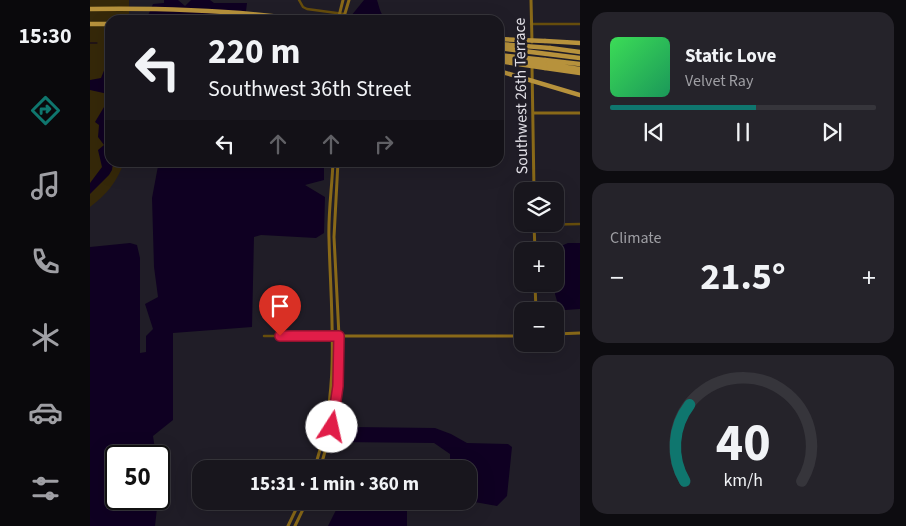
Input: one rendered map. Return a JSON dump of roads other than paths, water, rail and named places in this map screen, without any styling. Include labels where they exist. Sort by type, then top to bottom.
[{"type":"highway","points":[[90,9],[176,10],[248,15]]},
{"type":"highway","points":[[90,24],[105,24]]},
{"type":"highway","points":[[504,38],[580,43]]},
{"type":"highway","points":[[504,44],[579,52]]},
{"type":"highway","points":[[504,49],[580,58]]},
{"type":"highway","points":[[504,59],[580,69]]},
{"type":"highway","points":[[504,59],[545,64],[580,73]]},
{"type":"highway","points":[[545,64],[580,64]]},
{"type":"highway","points":[[504,72],[580,95]]},
{"type":"main road","points":[[339,13],[343,0]]},
{"type":"main road","points":[[344,14],[349,0]]},
{"type":"main road","name":"Southwest 26th Terrace","points":[[531,0],[534,182]]},
{"type":"main road","points":[[533,113],[580,113]]},
{"type":"main road","points":[[317,460],[325,432],[333,376],[329,222],[333,167]]},
{"type":"main road","points":[[323,460],[336,407],[339,376],[334,216],[338,167]]},
{"type":"main road","points":[[330,256],[335,255]]},
{"type":"main road","points":[[564,334],[580,333]]},
{"type":"main road","points":[[339,336],[514,336]]},
{"type":"main road","points":[[288,526],[296,510]]},
{"type":"main road","points":[[295,526],[303,510]]},
{"type":"street","points":[[300,0],[303,7],[307,10],[344,14]]},
{"type":"street","points":[[531,24],[580,24]]},
{"type":"street","points":[[564,224],[580,224]]},
{"type":"street","points":[[264,336],[339,336]]},
{"type":"waterway","points":[[90,43],[97,43]]}]
